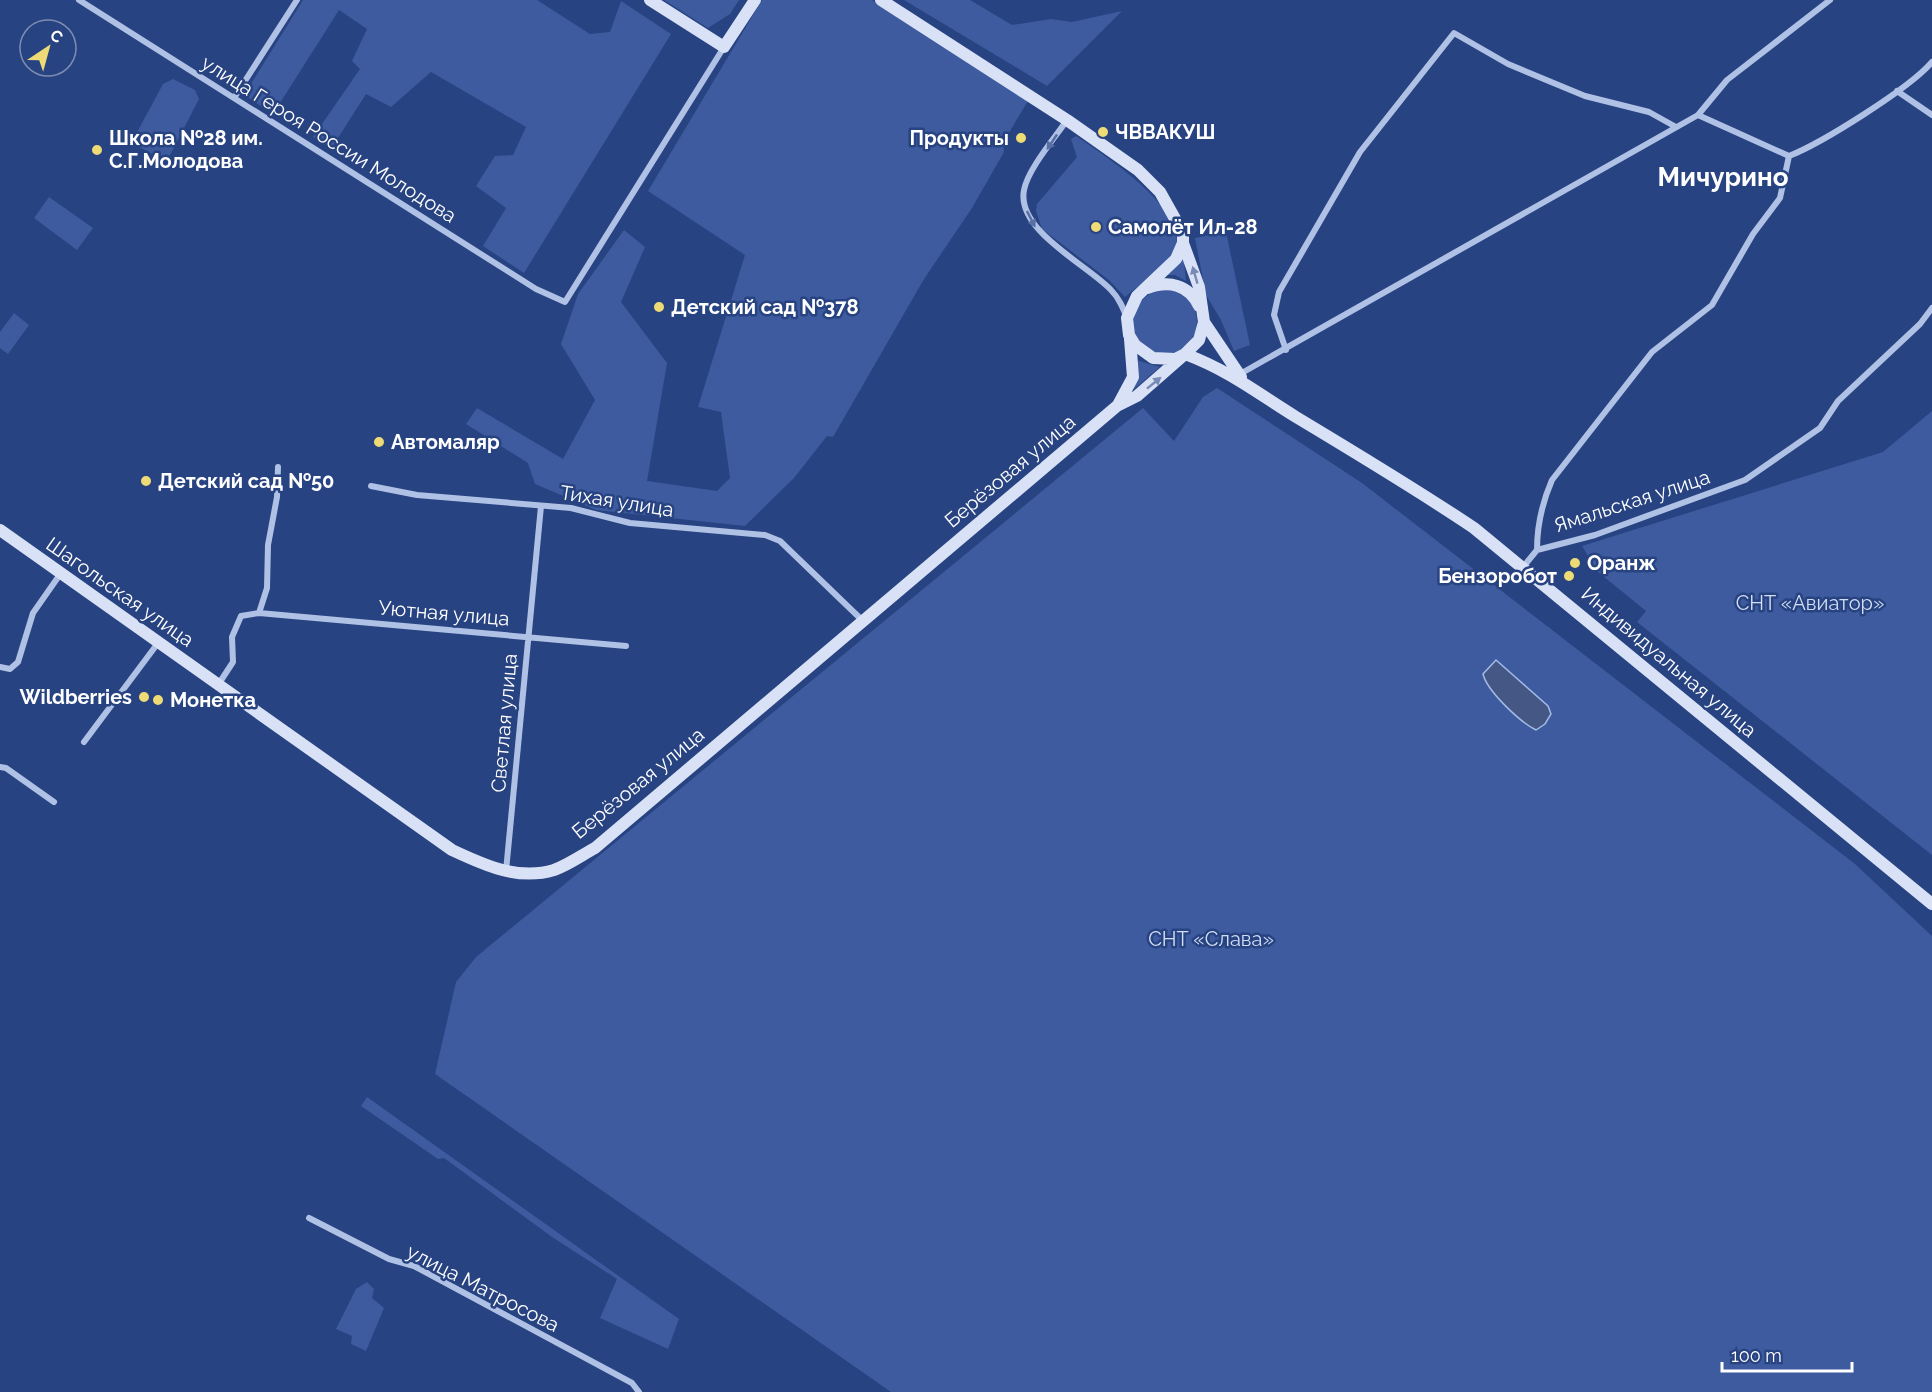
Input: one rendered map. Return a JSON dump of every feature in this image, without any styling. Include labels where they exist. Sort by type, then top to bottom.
[{"type":"main road","points":[[650,0],[724,47],[755,0]]},
{"type":"main road","points":[[881,0],[1048,107],[1138,170],[1161,192],[1183,232],[1183,243],[1193,267],[1203,315],[1199,340],[1185,354],[1175,359],[1153,358],[1135,345],[1129,335],[1127,318],[1134,301],[1176,259],[1183,243]]},
{"type":"main road","points":[[1147,288],[1168,284],[1179,286],[1189,292],[1203,315]]},
{"type":"main road","name":"Индивидуальная улица","points":[[1203,315],[1239,375],[1250,387]]},
{"type":"main road","name":"Берёзовая улица","points":[[1118,406],[1133,377],[1129,335]]},
{"type":"main road","name":"Индивидуальная улица","points":[[1185,354],[1232,374],[1474,528],[1932,904]]},
{"type":"main road","name":"Берёзовая улица","points":[[218,685],[452,850],[506,872],[531,874],[555,869],[595,848],[1118,406],[1137,396],[1185,354]]},
{"type":"main road","name":"Шагольская улица","points":[[0,530],[218,685]]},
{"type":"street","name":"улица Героя России Молодова","points":[[79,0],[528,284],[565,302],[724,47]]},
{"type":"street","points":[[234,98],[297,0]]},
{"type":"street","points":[[1239,375],[1698,115],[1727,80],[1830,0]]},
{"type":"street","points":[[1286,350],[1274,315],[1279,292],[1360,152],[1454,33],[1508,64],[1585,96],[1649,112],[1676,127]]},
{"type":"street","points":[[1698,115],[1789,156],[1807,149],[1897,91],[1932,62]]},
{"type":"street","points":[[1897,91],[1932,115]]},
{"type":"street","points":[[1066,120],[1024,190],[1024,205],[1036,228],[1044,236],[1112,291],[1127,318]]},
{"type":"street","name":"Ямальская улица","points":[[1789,156],[1780,198],[1753,234],[1712,305],[1652,352],[1552,480],[1543,500],[1537,527],[1537,550],[1595,535],[1745,480],[1820,428],[1838,401],[1920,324],[1932,308]]},
{"type":"street","points":[[218,685],[233,662],[232,637],[241,616],[259,613],[267,588],[268,545],[277,497],[278,467]]},
{"type":"street","name":"Тихая улица","points":[[371,486],[417,495],[571,508],[630,522],[765,535],[780,541],[863,621]]},
{"type":"street","name":"Светлая улица","points":[[506,872],[542,506]]},
{"type":"street","points":[[1523,567],[1537,550]]},
{"type":"street","points":[[0,667],[10,669],[18,662],[33,614],[61,573]]},
{"type":"street","name":"Уютная улица","points":[[259,613],[626,646]]},
{"type":"street","points":[[84,742],[159,643]]},
{"type":"street","points":[[0,767],[6,768],[54,802]]},
{"type":"street","name":"улица Матросова","points":[[309,1218],[389,1259],[414,1266],[632,1383],[639,1392]]},
{"type":"green space","points":[[303,0],[537,0],[590,34],[610,32],[621,1],[671,34],[524,273],[483,246],[506,208],[476,186],[495,156],[513,155],[526,127],[431,72],[391,107],[366,94],[331,149],[313,137],[360,69],[352,61],[367,29],[339,10],[273,114],[244,95]]},
{"type":"green space","points":[[664,0],[739,0],[730,14],[708,28]]},
{"type":"green space","points":[[762,0],[872,0],[1029,99],[1003,143],[1004,152],[972,208],[924,279],[833,437],[827,436],[794,478],[745,526],[596,510],[535,484],[528,463],[466,424],[477,408],[563,459],[595,400],[561,344],[578,294],[624,230],[645,247],[621,302],[667,363],[647,481],[717,491],[730,478],[721,412],[698,407],[745,255],[648,191]]},
{"type":"green space","points":[[904,0],[970,0],[1012,25],[1051,19],[1072,22],[1122,11],[1047,86]]},
{"type":"green space","points":[[173,79],[195,90],[199,99],[169,157],[161,159],[138,146],[134,138],[163,84]]},
{"type":"green space","points":[[1076,136],[1106,156],[1143,187],[1160,204],[1172,221],[1177,238],[1173,254],[1157,272],[1125,297],[1109,280],[1042,229],[1036,211],[1037,204],[1077,157],[1071,139]]},
{"type":"green space","points":[[49,197],[93,228],[77,250],[34,218]]},
{"type":"green space","points":[[1226,232],[1250,345],[1234,351],[1221,320],[1206,295],[1195,238]]},
{"type":"green space","points":[[1183,252],[1186,281],[1175,275],[1161,275]]},
{"type":"green space","points":[[1165,290],[1183,296],[1191,304],[1197,322],[1191,340],[1183,348],[1165,354],[1147,348],[1139,340],[1133,322],[1139,304],[1147,296]]},
{"type":"green space","points":[[14,313],[29,325],[8,354],[0,348],[0,332]]},
{"type":"green space","points":[[1136,360],[1160,367],[1133,390],[1138,373]]},
{"type":"green space","name":"СНТ «Слава»","points":[[1217,388],[1362,483],[1855,864],[1932,936],[1932,1392],[891,1392],[435,1074],[456,982],[476,957],[1143,408],[1174,441],[1203,397]]},
{"type":"green space","name":"СНТ «Авиатор»","points":[[1932,411],[1932,855],[1637,622],[1646,611],[1598,572],[1582,546],[1883,452]]},
{"type":"green space","points":[[367,1097],[679,1319],[668,1349],[600,1318],[617,1279],[552,1237],[444,1158],[438,1159],[361,1106]]},
{"type":"green space","points":[[367,1282],[374,1289],[372,1298],[384,1308],[366,1351],[351,1344],[352,1336],[336,1329],[356,1289]]},
{"type":"shaded area","points":[[1496,660],[1548,706],[1551,714],[1545,724],[1536,730],[1505,705],[1486,681],[1483,674]]},
{"type":"place","name":"ЧВВАКУШ","points":[[1103,132]]},
{"type":"place","name":"Продукты","points":[[1021,138]]},
{"type":"place","name":"Школа №28 им. С.Г.Молодова","points":[[97,150]]},
{"type":"place","name":"Самолёт Ил-28","points":[[1096,227]]},
{"type":"place","name":"Детский сад №378","points":[[659,307]]},
{"type":"place","name":"Автомаляр","points":[[379,442]]},
{"type":"place","name":"Детский сад №50","points":[[146,481]]},
{"type":"place","name":"Оранж","points":[[1575,563]]},
{"type":"place","name":"Бензоробот","points":[[1569,576]]},
{"type":"place","name":"Wildberries","points":[[144,697]]},
{"type":"place","name":"Монетка","points":[[158,700]]},
{"type":"district","name":"Мичурино","points":[[1723,177]]}]
